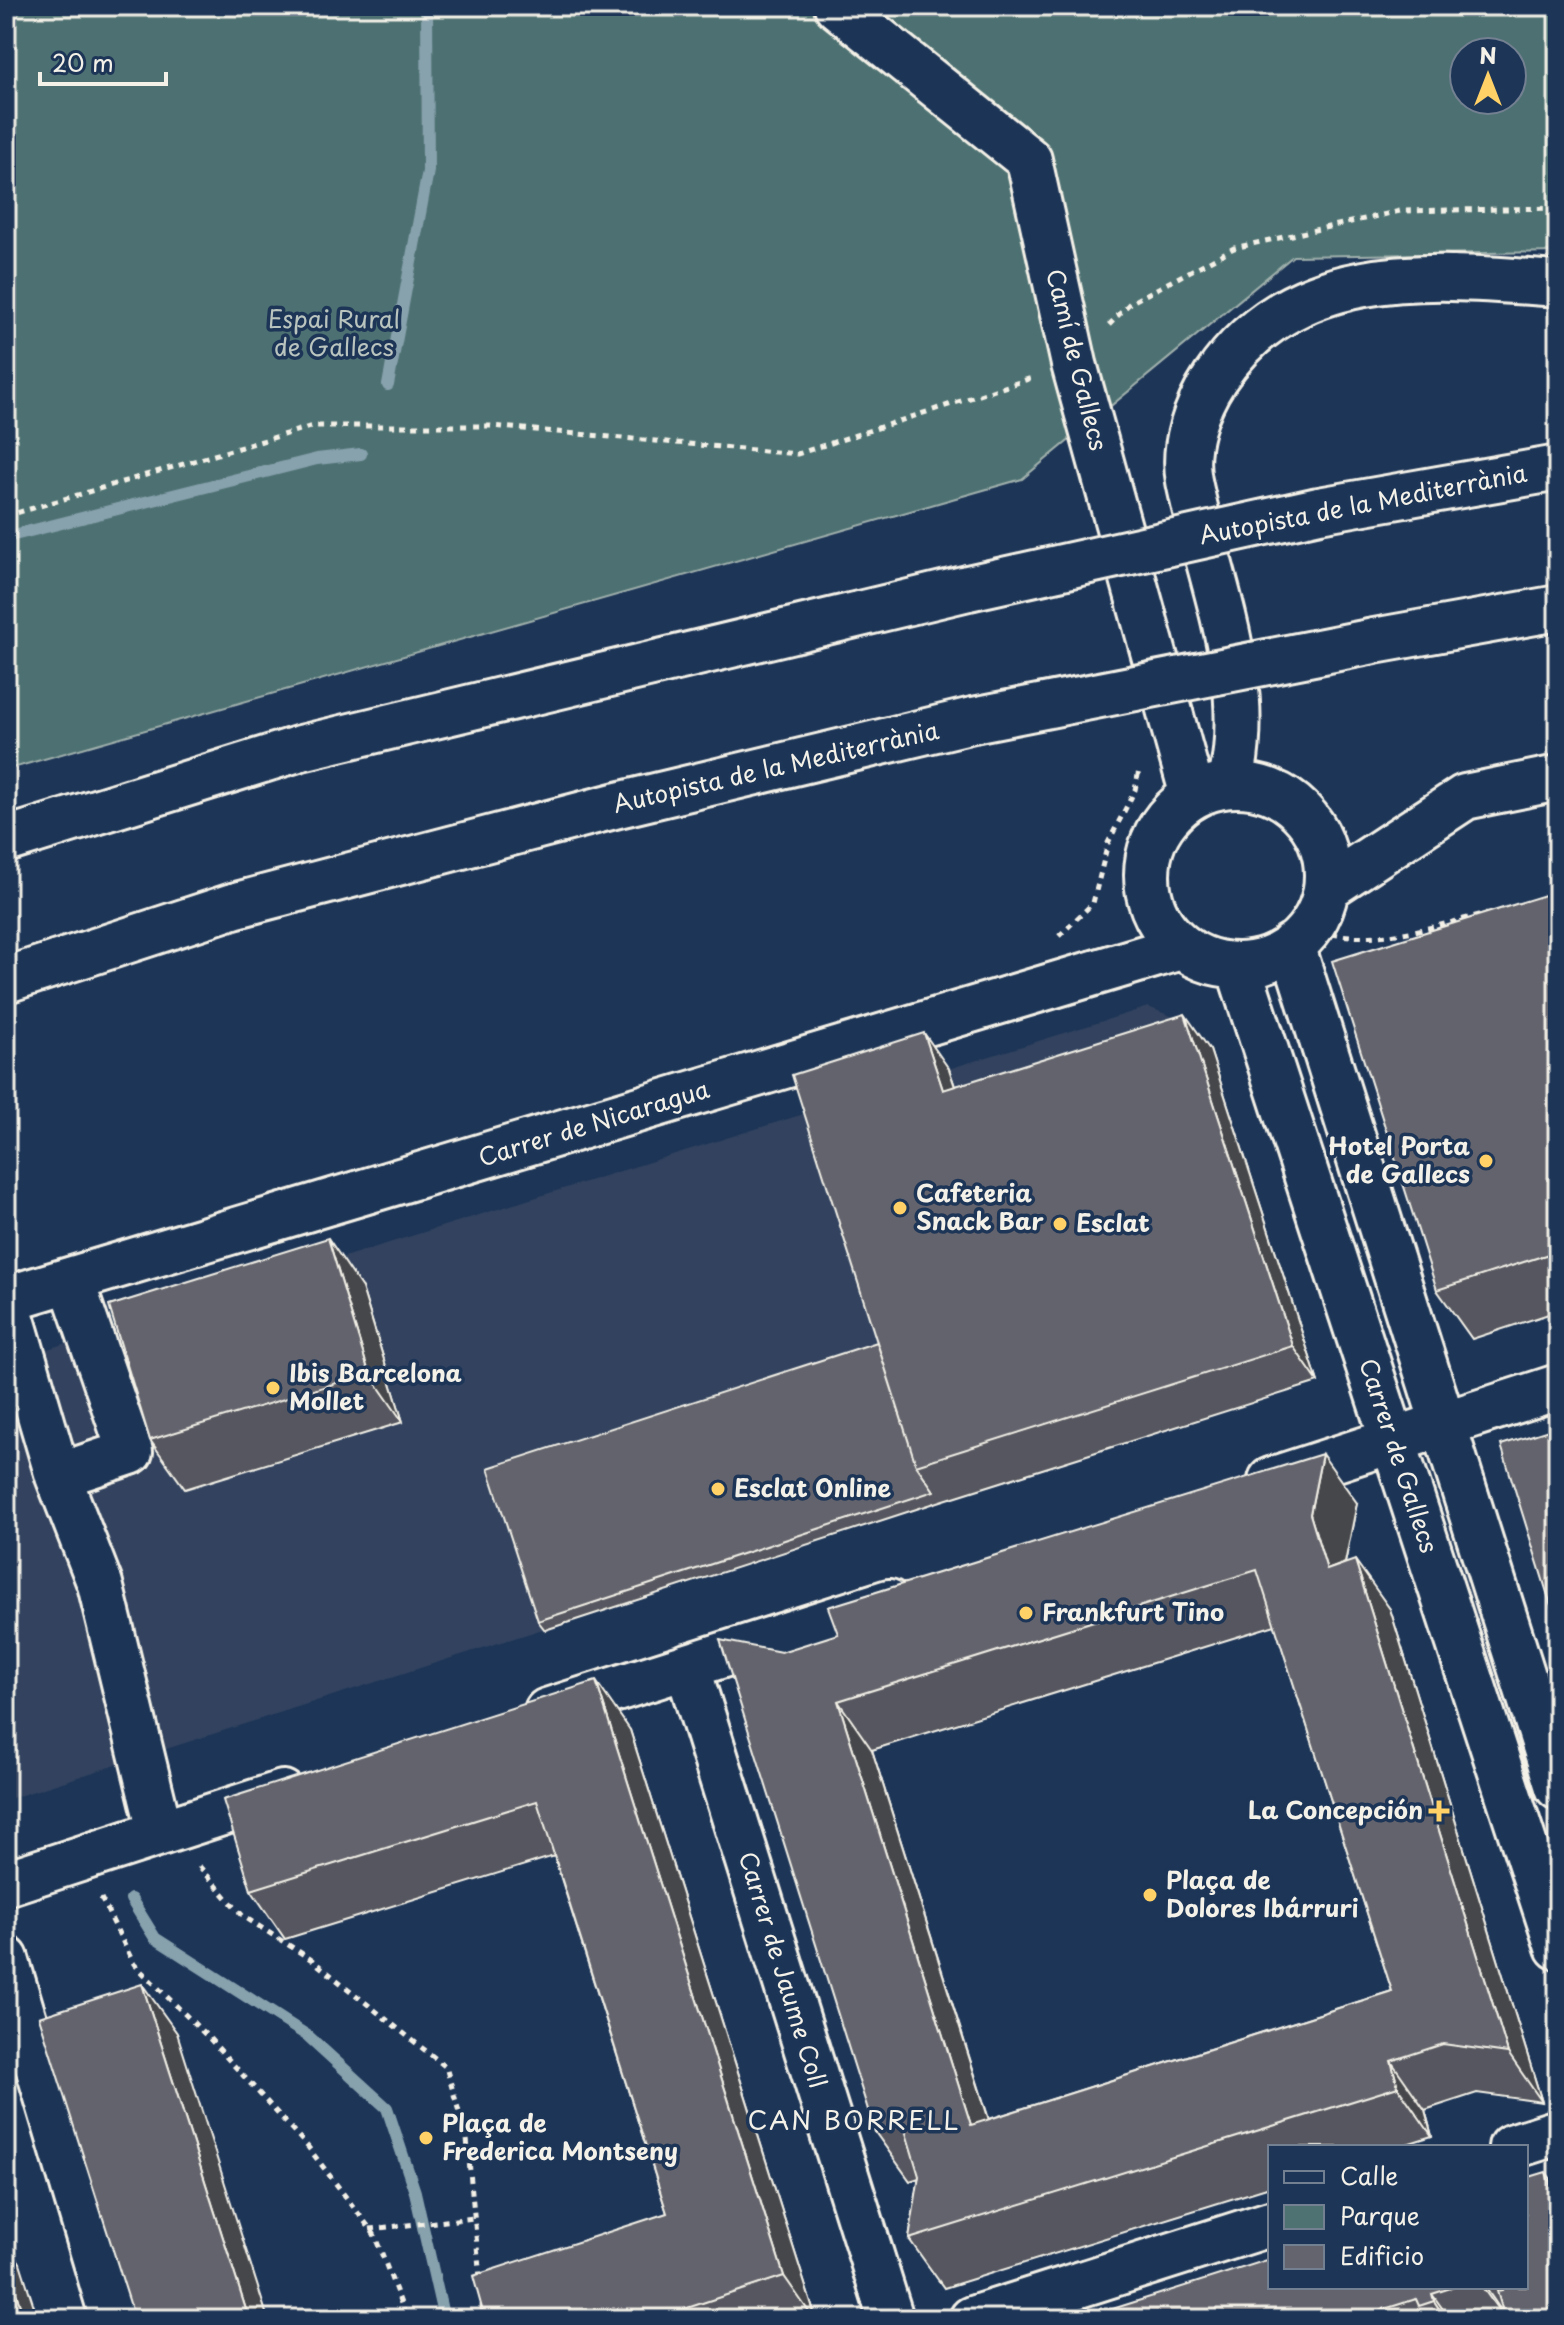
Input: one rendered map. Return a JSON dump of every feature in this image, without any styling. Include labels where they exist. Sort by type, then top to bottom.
[{"type":"main road","name":"Camí de Gallecs","points":[[837,6],[1029,160],[1074,364],[1212,790]]},
{"type":"main road","points":[[1212,790],[1274,792],[1303,811],[1313,824],[1326,853],[1328,887],[1319,917],[1300,937],[1266,962],[1238,965],[1190,953],[1181,947],[1154,913],[1146,882],[1149,852],[1162,824],[1212,790],[1239,751],[1236,679],[1223,611],[1188,478],[1192,426],[1204,395],[1223,365],[1250,337],[1281,312],[1324,292],[1371,281],[1417,278],[1558,284]]},
{"type":"main road","name":"Autopista de la Mediterrània","points":[[6,840],[301,748],[968,588],[1319,510],[1558,468]]},
{"type":"main road","name":"Autopista de la Mediterrània","points":[[6,980],[233,906],[618,805],[973,720],[1558,608]]},
{"type":"main road","points":[[1328,887],[1465,797],[1558,778]]},
{"type":"main road","points":[[1300,937],[1445,1423],[1558,1787]]},
{"type":"main road","name":"Carrer de Nicaragua","points":[[6,1299],[1181,947]]},
{"type":"main road","name":"Carrer de Gallecs","points":[[1238,965],[1558,1947]]},
{"type":"main road","points":[[58,1476],[130,1452],[71,1280]]},
{"type":"main road","points":[[6,1299],[58,1476],[100,1584],[160,1831]]},
{"type":"main road","points":[[32,1386],[99,1364]]},
{"type":"main road","points":[[1232,1493],[1558,1387]]},
{"type":"main road","points":[[507,1723],[928,1589]]},
{"type":"main road","name":"Carrer de Jaume Coll","points":[[687,1666],[891,2319]]},
{"type":"main road","points":[[6,1883],[326,1779]]},
{"type":"main road","points":[[6,1959],[113,2319]]},
{"type":"main road","points":[[1517,2145],[1558,2132]]},
{"type":"main road","points":[[972,2319],[1268,2225]]},
{"type":"path","points":[[6,516],[313,426],[477,425],[797,454],[1074,364],[1130,303],[1234,248],[1400,211],[1558,208]]},
{"type":"path","points":[[1049,939],[1060,936],[1093,903],[1108,843],[1135,790],[1143,756]]},
{"type":"path","points":[[1300,937],[1355,938],[1411,933],[1499,910]]},
{"type":"path","points":[[1398,940],[1411,933]]},
{"type":"path","points":[[194,1859],[243,1916],[312,1960],[446,2067],[467,2139],[480,2281]]},
{"type":"path","points":[[97,1890],[134,1964],[210,2039],[308,2147],[370,2229],[407,2319]]},
{"type":"path","points":[[370,2229],[474,2218]]},
{"type":"path","points":[[481,2297],[483,2319]]},
{"type":"shaded area","points":[[1148,1007],[1192,1024],[1210,1050],[1318,1382],[6,1800],[6,1362]]},
{"type":"green space","name":"Espai Rural de Gallecs","points":[[6,6],[1558,6],[1558,252],[1293,256],[1022,479],[6,770]]},
{"type":"building","name":"Hotel Porta de Gallecs","points":[[1558,891],[1558,1251],[1437,1290],[1332,961]]},
{"type":"building","name":"Esclat","points":[[1185,1014],[1293,1346],[916,1465],[792,1075],[924,1033],[943,1090]]},
{"type":"building","points":[[328,1238],[369,1373],[150,1440],[109,1306]]},
{"type":"building","name":"Esclat Online","points":[[877,1342],[916,1465],[934,1491],[538,1621],[488,1468]]},
{"type":"building","points":[[1558,1427],[1558,1628],[1501,1445]]},
{"type":"building","points":[[1322,1454],[1310,1514],[1327,1570],[1355,1560],[1508,2053],[1443,2044],[1391,2061],[1398,2087],[909,2239],[919,2176],[903,2123],[875,2132],[720,1640],[781,1652],[838,1634],[828,1607]],"holes":[[[1257,1570],[1392,1991],[971,2125],[838,1701]]]},
{"type":"building","points":[[596,1681],[784,2276],[654,2319],[485,2319],[473,2276],[667,2213],[537,1801],[251,1890],[223,1800]]},
{"type":"building","points":[[142,1984],[249,2319],[135,2319],[39,2017]]},
{"type":"building","points":[[1546,2172],[1558,2210],[1558,2319],[1505,2319],[1497,2291],[1528,2289],[1528,2177]]},
{"type":"building","points":[[1268,2260],[1268,2289],[1448,2289],[1432,2294],[1434,2301],[1419,2306],[1416,2299],[1353,2319],[1081,2319]]},
{"type":"building","points":[[6,2261],[24,2319],[6,2319]]},
{"type":"waterway","points":[[388,385],[428,171],[427,6]]},
{"type":"waterway","points":[[6,537],[317,459],[361,454]]},
{"type":"waterway","points":[[131,1899],[155,1938],[308,2036],[387,2108],[415,2192],[444,2319]]},
{"type":"place","name":"Hotel Porta de Gallecs","points":[[1486,1161]]},
{"type":"place","name":"Cafeteria Snack Bar","points":[[900,1208]]},
{"type":"place","name":"Esclat","points":[[1060,1224]]},
{"type":"place","name":"Ibis Barcelona Mollet","points":[[273,1388]]},
{"type":"place","name":"Esclat Online","points":[[718,1489]]},
{"type":"place","name":"Frankfurt Tino","points":[[1026,1613]]},
{"type":"place","name":"La Concepción","points":[[1439,1811]]},
{"type":"place","name":"Plaça de Dolores Ibárruri","points":[[1150,1895]]},
{"type":"place","name":"Plaça de Frederica Montseny","points":[[426,2138]]},
{"type":"district","name":"CAN BORRELL","points":[[854,2121]]}]
